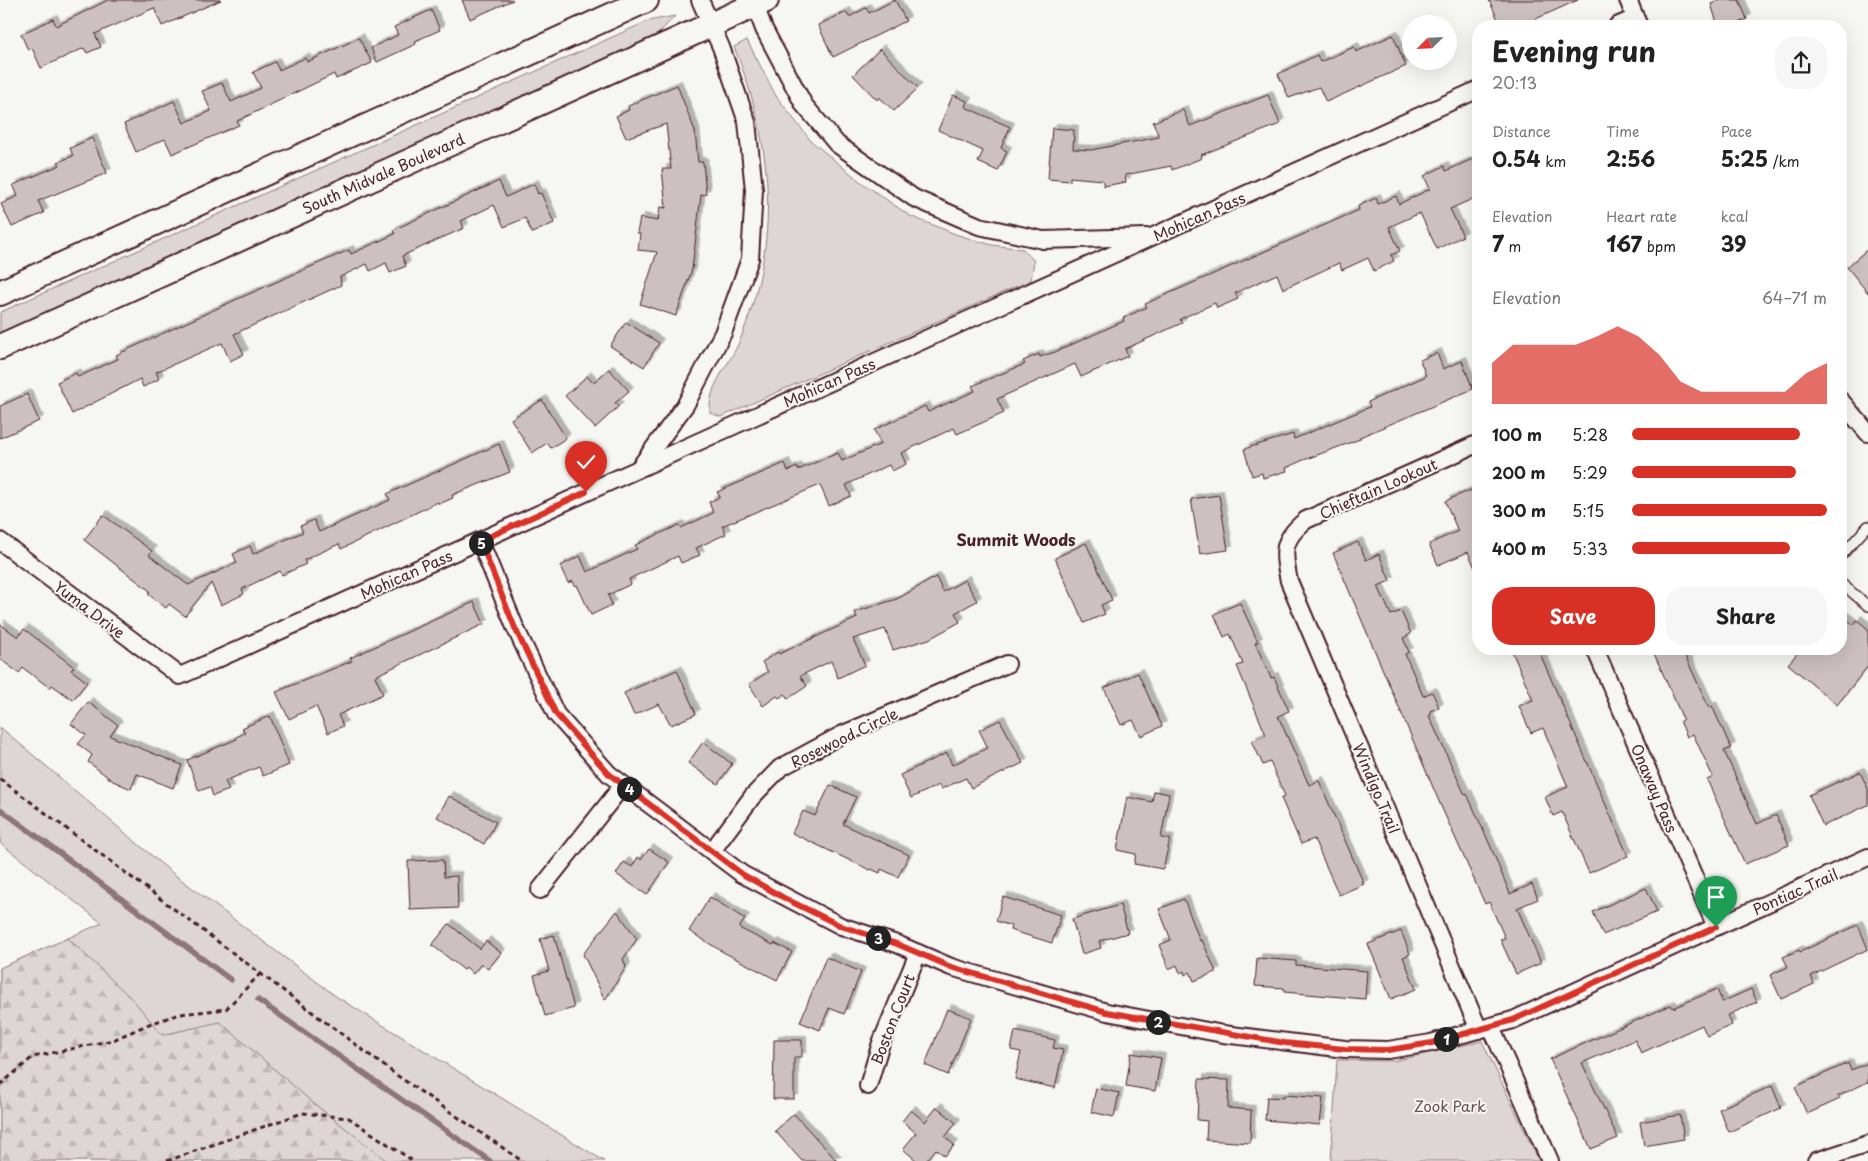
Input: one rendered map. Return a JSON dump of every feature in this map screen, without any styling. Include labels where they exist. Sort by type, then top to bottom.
[{"type":"main road","points":[[0,294],[646,0]]},
{"type":"main road","name":"South Midvale Boulevard","points":[[0,347],[758,2]]},
{"type":"street","points":[[640,468],[686,404],[723,333],[750,259],[754,190],[747,122],[711,24],[700,0]]},
{"type":"street","points":[[1628,0],[1636,20]]},
{"type":"street","points":[[758,2],[764,29],[804,105],[837,144],[914,198],[979,226],[1043,240],[1153,237]]},
{"type":"street","name":"Mohican Pass","points":[[180,676],[1472,92]]},
{"type":"street","points":[[1847,408],[1868,433]]},
{"type":"street","name":"Chieftain Lookout","points":[[1286,544],[1292,531],[1306,520],[1472,446]]},
{"type":"street","name":"Yuma Drive","points":[[0,541],[180,676]]},
{"type":"street","name":"Pontiac Trail","points":[[480,541],[515,628],[556,714],[609,774],[623,785],[742,874],[841,926],[918,953],[951,967],[1107,1012],[1285,1043],[1345,1049],[1388,1050],[1432,1043],[1513,1020],[1868,858]]},
{"type":"street","name":"Windigo Trail","points":[[1286,544],[1284,557],[1289,581],[1485,1029],[1550,1161]]},
{"type":"street","name":"Onaway Pass","points":[[1598,655],[1716,927]]},
{"type":"street","name":"Rosewood Circle","points":[[712,851],[752,797],[780,768],[840,735],[1007,664]]},
{"type":"street","points":[[540,890],[623,785]]},
{"type":"street","name":"Boston Court","points":[[868,1086],[881,1042],[902,996],[918,953]]},
{"type":"street","points":[[1816,1161],[1868,1144]]},
{"type":"lane","points":[[1847,549],[1868,526]]},
{"type":"lane","points":[[1847,588],[1868,606]]},
{"type":"path","points":[[0,779],[395,1074],[522,1161]]},
{"type":"path","points":[[0,1085],[33,1057],[113,1040],[149,1024],[180,1014],[226,1010],[260,974]]},
{"type":"path","points":[[167,1161],[302,1113],[349,1118],[412,1161]]},
{"type":"green space","points":[[675,16],[655,37],[0,335],[0,313],[3,311],[648,21]]},
{"type":"green space","points":[[747,40],[776,96],[811,141],[861,182],[910,216],[958,235],[992,245],[1023,249],[1034,261],[1031,280],[721,417],[710,413],[712,393],[720,375],[736,349],[753,303],[762,266],[767,230],[767,193],[758,120],[734,47]]},
{"type":"green space","points":[[0,727],[171,872],[337,997],[604,1161],[0,1161],[0,968],[102,923],[0,843]]},
{"type":"green space","points":[[68,938],[135,1002],[162,1035],[220,1022],[312,1102],[387,1161],[0,1161],[0,968]]},
{"type":"green space","name":"Zook Park","points":[[1482,1041],[1539,1161],[1331,1161],[1337,1060],[1394,1061]]},
{"type":"building","points":[[108,0],[221,0],[162,26],[154,8],[95,34],[101,47],[87,53],[84,48],[41,68],[32,48],[28,50],[21,34],[53,19],[56,26]]},
{"type":"building","points":[[462,0],[513,0],[470,19]]},
{"type":"building","points":[[895,0],[906,21],[833,57],[818,25],[846,12],[849,17],[866,8],[869,13]]},
{"type":"building","points":[[1489,0],[1578,0],[1533,20],[1498,20]]},
{"type":"building","points":[[1719,0],[1739,0],[1747,19],[1716,20],[1711,4]]},
{"type":"building","points":[[431,10],[440,30],[415,41],[416,44],[377,62],[371,48],[398,35],[394,27]]},
{"type":"building","points":[[1393,35],[1402,56],[1402,68],[1326,102],[1319,87],[1289,98],[1278,74],[1317,55],[1320,62],[1354,47],[1356,52]]},
{"type":"building","points":[[359,38],[372,63],[336,79],[334,74],[237,121],[239,125],[172,154],[165,139],[136,152],[124,124],[174,101],[184,123],[211,111],[202,91],[222,83],[231,102],[261,88],[253,72],[275,62],[279,70],[305,58],[307,62]]},
{"type":"building","points":[[880,49],[918,88],[894,111],[879,97],[877,100],[853,75]]},
{"type":"building","points":[[677,85],[695,131],[698,162],[703,162],[706,194],[701,195],[692,269],[676,316],[640,304],[657,252],[638,250],[640,234],[637,233],[640,218],[658,221],[660,207],[666,208],[662,169],[671,169],[666,124],[626,138],[616,116],[629,110],[628,106]]},
{"type":"building","points":[[953,95],[967,101],[965,107],[1010,127],[1001,148],[1007,151],[998,171],[978,162],[983,151],[938,130]]},
{"type":"building","points":[[1268,95],[1280,124],[1201,155],[1202,158],[1172,170],[1171,166],[1125,175],[1126,182],[1104,186],[1102,180],[1070,177],[1070,181],[1048,179],[1052,128],[1074,130],[1073,149],[1091,150],[1159,137],[1153,122],[1183,110],[1190,126]]},
{"type":"building","points":[[92,138],[107,173],[38,201],[44,213],[12,227],[1,204],[18,196],[13,185],[60,165],[58,162],[73,156],[70,148]]},
{"type":"building","points":[[1472,159],[1472,199],[1450,209],[1463,236],[1437,249],[1420,213],[1389,227],[1400,251],[1391,255],[1394,261],[1374,271],[1368,258],[1342,270],[1339,263],[1283,289],[1277,274],[1235,293],[1238,299],[1217,308],[1215,303],[1180,319],[1182,323],[1125,349],[1128,356],[1081,377],[1075,364],[997,399],[1004,413],[957,434],[954,428],[901,453],[906,464],[892,471],[889,465],[846,485],[851,496],[829,506],[820,485],[722,526],[726,534],[696,548],[700,555],[681,563],[678,556],[629,579],[631,584],[608,595],[612,605],[591,615],[577,585],[575,586],[573,581],[568,583],[560,566],[580,556],[587,572],[637,549],[635,545],[679,525],[681,528],[713,513],[709,502],[720,497],[717,492],[785,463],[788,471],[797,467],[798,470],[838,453],[842,461],[881,444],[874,430],[925,406],[928,412],[975,391],[972,386],[1025,364],[1023,361],[1039,354],[1040,357],[1055,352],[1124,321],[1123,318],[1147,307],[1145,304],[1359,210],[1358,206],[1376,198],[1378,204],[1396,196],[1399,204],[1430,189],[1424,176],[1444,166],[1446,171]]},
{"type":"building","points":[[499,181],[506,197],[534,184],[538,194],[541,193],[554,223],[532,233],[525,218],[504,227],[494,205],[461,221],[464,228],[402,256],[406,266],[390,273],[386,263],[370,271],[367,264],[340,277],[341,285],[234,334],[244,354],[230,361],[222,343],[156,372],[159,379],[143,387],[140,379],[72,414],[57,382],[76,373],[78,377],[118,359],[116,355],[233,301],[349,250],[351,254],[395,234],[393,230]]},
{"type":"building","points":[[1868,249],[1868,293],[1847,267]]},
{"type":"building","points":[[626,322],[659,343],[644,367],[610,346]]},
{"type":"building","points":[[1437,353],[1443,369],[1462,361],[1472,389],[1360,437],[1360,439],[1301,461],[1286,468],[1287,471],[1263,478],[1262,473],[1252,476],[1244,449],[1293,434],[1294,439],[1370,407],[1368,402],[1426,376],[1420,360]]},
{"type":"building","points":[[609,369],[629,391],[615,403],[619,406],[595,428],[565,396],[587,376],[593,383]]},
{"type":"building","points":[[27,394],[39,421],[0,438],[0,406]]},
{"type":"building","points":[[542,400],[566,438],[551,448],[547,443],[532,453],[511,419]]},
{"type":"building","points":[[499,444],[510,472],[452,495],[453,498],[439,504],[438,502],[341,549],[339,544],[304,560],[306,564],[282,575],[280,571],[242,589],[244,594],[221,605],[211,583],[185,616],[169,604],[166,608],[148,594],[150,591],[84,540],[103,515],[152,551],[149,555],[188,585],[237,563],[233,554],[250,546],[253,554],[303,532],[300,526],[314,520],[319,532],[390,500],[387,494]]},
{"type":"building","points":[[1471,490],[1472,561],[1468,552],[1438,565],[1429,544],[1458,531],[1445,501]]},
{"type":"building","points":[[1219,495],[1228,550],[1200,554],[1191,499]]},
{"type":"building","points":[[1358,542],[1366,560],[1379,554],[1390,581],[1378,586],[1391,615],[1401,611],[1411,634],[1403,638],[1409,652],[1405,654],[1423,696],[1432,692],[1439,707],[1430,711],[1431,715],[1429,716],[1465,795],[1467,794],[1510,894],[1532,884],[1538,899],[1517,908],[1541,963],[1516,974],[1500,939],[1505,938],[1489,902],[1485,904],[1441,806],[1333,553]]},
{"type":"building","points":[[1086,543],[1112,600],[1101,605],[1105,614],[1084,623],[1055,558]]},
{"type":"building","points":[[936,577],[943,592],[965,580],[977,601],[955,613],[960,622],[929,639],[893,650],[885,629],[853,639],[865,665],[838,678],[831,661],[800,676],[807,686],[788,699],[785,694],[779,698],[777,696],[763,706],[749,684],[768,672],[762,662],[778,652],[779,654],[857,618],[855,612],[897,599]]},
{"type":"building","points":[[474,602],[484,624],[375,676],[383,694],[338,715],[343,726],[328,733],[316,706],[289,719],[276,692],[352,661],[350,658]]},
{"type":"building","points":[[1240,603],[1258,642],[1255,643],[1271,678],[1274,677],[1289,711],[1278,716],[1309,785],[1319,781],[1364,884],[1339,895],[1314,839],[1301,844],[1281,798],[1285,796],[1270,762],[1263,765],[1252,741],[1266,735],[1237,666],[1243,664],[1230,634],[1224,637],[1214,614]]},
{"type":"building","points":[[1847,620],[1854,625],[1857,620],[1868,629],[1868,666],[1837,705],[1788,664],[1796,655],[1847,655]]},
{"type":"building","points":[[0,624],[18,637],[24,629],[74,667],[71,670],[87,682],[73,700],[52,685],[50,688],[23,668],[19,673],[0,659]]},
{"type":"building","points":[[1514,655],[1541,655],[1628,856],[1589,873],[1562,812],[1553,816],[1545,797],[1568,787],[1543,728],[1531,733],[1519,706],[1533,700]]},
{"type":"building","points":[[1655,655],[1685,655],[1709,708],[1712,706],[1731,748],[1724,751],[1757,824],[1776,815],[1789,845],[1745,864],[1707,780],[1713,777],[1693,734],[1687,737],[1680,721],[1683,719]]},
{"type":"building","points":[[677,670],[696,714],[671,725],[659,704],[634,715],[624,693]]},
{"type":"building","points":[[1138,673],[1162,726],[1141,736],[1133,720],[1121,725],[1104,688]]},
{"type":"building","points":[[88,702],[118,725],[110,736],[182,765],[173,788],[137,774],[131,789],[113,781],[88,762],[92,755],[78,744],[86,735],[71,724]]},
{"type":"building","points":[[270,716],[289,765],[263,776],[259,767],[225,781],[229,790],[213,796],[210,787],[199,791],[187,760],[237,739],[236,737],[245,733],[242,728]]},
{"type":"building","points":[[1000,720],[1023,763],[971,788],[966,778],[941,789],[939,785],[911,798],[900,775],[947,753],[952,765],[988,748],[979,730]]},
{"type":"building","points":[[703,742],[732,764],[718,784],[688,763]]},
{"type":"building","points":[[1860,772],[1868,789],[1868,805],[1823,826],[1809,795]]},
{"type":"building","points":[[830,785],[856,797],[843,824],[909,855],[898,877],[881,869],[880,873],[870,870],[792,833],[803,811],[815,816]]},
{"type":"building","points":[[1154,791],[1169,794],[1161,838],[1170,839],[1163,869],[1134,864],[1136,854],[1117,850],[1127,797],[1152,802]]},
{"type":"building","points":[[449,796],[496,822],[484,844],[437,817]]},
{"type":"building","points":[[649,849],[669,862],[647,895],[616,874],[624,862],[632,867],[638,857],[641,860]]},
{"type":"building","points":[[443,860],[444,877],[457,876],[458,908],[410,910],[408,861]]},
{"type":"building","points":[[1646,888],[1657,912],[1603,935],[1593,912]]},
{"type":"building","points":[[710,897],[745,919],[739,928],[792,952],[777,980],[723,952],[689,931]]},
{"type":"building","points":[[1003,897],[1061,915],[1052,943],[1010,930],[1011,926],[996,921]]},
{"type":"building","points":[[1184,899],[1200,941],[1202,940],[1216,972],[1194,981],[1190,972],[1185,975],[1184,971],[1180,973],[1177,965],[1169,969],[1159,945],[1171,940],[1159,909]]},
{"type":"building","points":[[1120,905],[1128,933],[1099,941],[1101,948],[1082,954],[1072,919]]},
{"type":"building","points":[[617,911],[637,939],[623,959],[626,967],[605,1000],[583,954]]},
{"type":"building","points":[[449,924],[480,949],[486,941],[501,953],[488,969],[481,964],[473,974],[466,967],[464,970],[432,945]]},
{"type":"building","points":[[1858,925],[1868,949],[1811,976],[1814,984],[1781,999],[1770,975],[1788,967],[1783,957],[1799,950],[1800,952]]},
{"type":"building","points":[[1401,931],[1410,954],[1403,957],[1416,989],[1391,999],[1368,944]]},
{"type":"building","points":[[554,935],[574,1008],[545,1016],[534,975],[549,971],[540,939]]},
{"type":"building","points":[[826,957],[861,972],[844,1014],[829,1008],[820,1030],[800,1022]]},
{"type":"building","points":[[1257,958],[1296,961],[1296,965],[1367,971],[1365,999],[1284,992],[1284,988],[1255,986]]},
{"type":"building","points":[[1717,989],[1722,1002],[1751,989],[1757,1002],[1728,1015],[1732,1025],[1707,1036],[1702,1025],[1641,1053],[1635,1040],[1582,1063],[1618,1138],[1591,1149],[1550,1059],[1671,1005],[1673,1008]]},
{"type":"building","points":[[947,1009],[971,1018],[948,1075],[925,1065]]},
{"type":"building","points":[[1015,1031],[1055,1040],[1053,1048],[1063,1050],[1055,1088],[1015,1079],[1021,1052],[1011,1050]]},
{"type":"building","points":[[774,1040],[802,1040],[802,1057],[794,1057],[794,1099],[773,1099]]},
{"type":"building","points":[[1131,1053],[1161,1058],[1155,1091],[1126,1086]]},
{"type":"building","points":[[1848,1063],[1851,1070],[1868,1063],[1868,1082],[1838,1096],[1840,1099],[1807,1114],[1795,1087]]},
{"type":"building","points":[[1199,1079],[1229,1080],[1228,1108],[1251,1110],[1250,1143],[1206,1140],[1207,1121],[1197,1120]]},
{"type":"building","points":[[1772,1086],[1781,1108],[1729,1132],[1719,1109]]},
{"type":"building","points":[[1096,1088],[1119,1093],[1114,1117],[1091,1112]]},
{"type":"building","points":[[1284,1095],[1323,1098],[1320,1125],[1265,1120],[1267,1097],[1284,1098]]},
{"type":"building","points":[[937,1107],[956,1123],[945,1137],[954,1145],[945,1156],[936,1149],[926,1161],[917,1161],[903,1149],[916,1133],[902,1121],[911,1110],[925,1122]]},
{"type":"building","points":[[794,1114],[837,1161],[802,1161],[775,1131]]},
{"type":"building","points":[[1680,1115],[1684,1139],[1644,1146],[1640,1122]]},
{"type":"waterway","points":[[0,809],[231,980]]},
{"type":"waterway","points":[[258,1000],[490,1161]]},
{"type":"district","name":"Summit Woods","points":[[1016,539]]},
{"type":"route","points":[[586,492],[480,541],[515,628],[556,714],[609,774],[742,874],[786,899],[841,926],[897,944],[951,967],[1107,1012],[1223,1034],[1285,1043],[1345,1049],[1388,1050],[1432,1043],[1513,1020],[1663,953],[1716,927]]}]
